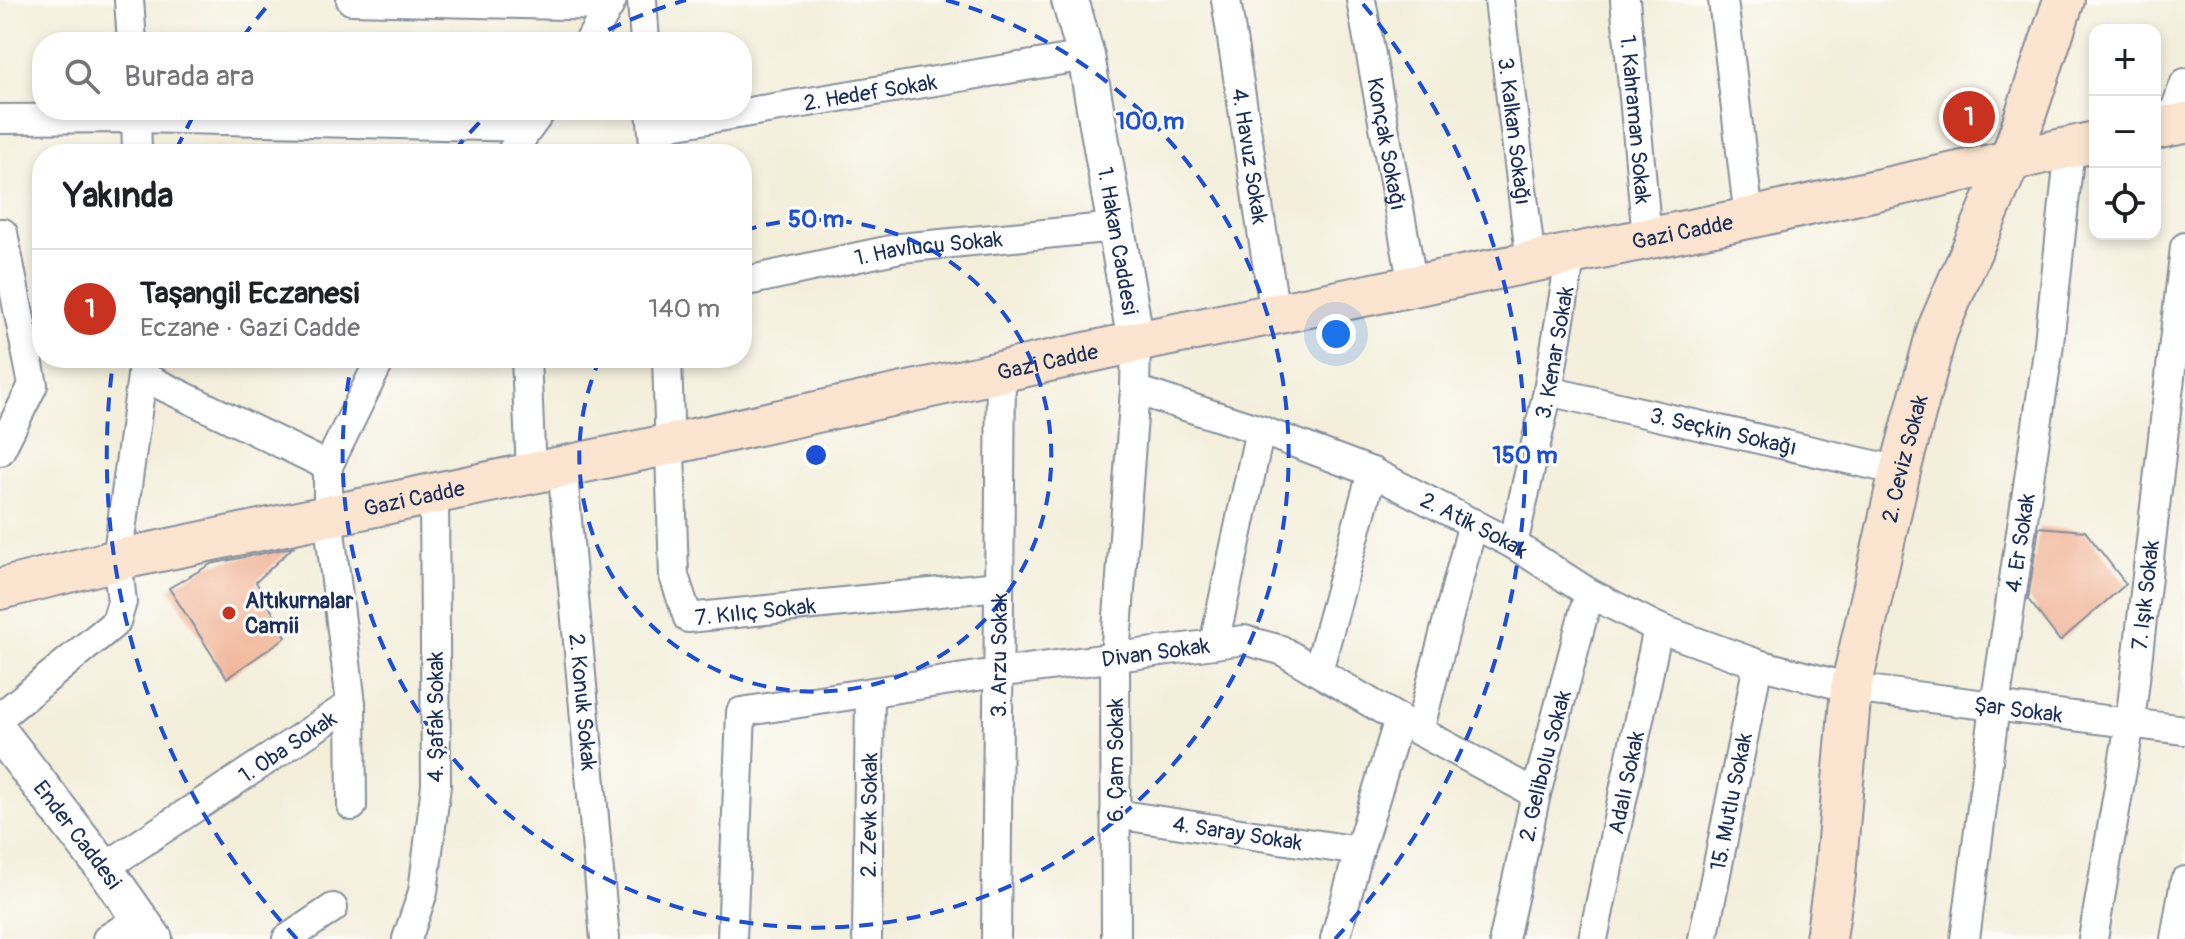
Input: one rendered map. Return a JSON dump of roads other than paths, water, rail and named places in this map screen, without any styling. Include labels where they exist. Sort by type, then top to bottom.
[{"type":"main road","name":"2. Ceviz Sokak","points":[[1826,939],[1835,875],[1851,688],[1900,471],[1937,331],[2010,161],[2064,0]]},
{"type":"main road","name":"Gazi Cadde","points":[[0,589],[117,560],[671,444],[1136,342],[1749,218],[2083,145]]},
{"type":"street","points":[[129,0],[131,32]]},
{"type":"street","points":[[351,0],[611,3],[595,32]]},
{"type":"street","points":[[642,0],[644,32]]},
{"type":"street","name":"1. Hakan Caddesi","points":[[1070,0],[1086,56],[1136,342]]},
{"type":"street","name":"4. Havuz Sokak","points":[[1226,0],[1275,314]]},
{"type":"street","name":"Konçak Sokağı","points":[[1361,0],[1413,286]]},
{"type":"street","name":"3. Kalkan Sokağı","points":[[1499,0],[1531,262]]},
{"type":"street","name":"1. Kahraman Sokak","points":[[1625,0],[1647,238]]},
{"type":"street","points":[[1723,0],[1749,218]]},
{"type":"street","name":"2. Hedef Sokak","points":[[752,114],[1086,56]]},
{"type":"street","points":[[2170,126],[2185,83]]},
{"type":"street","points":[[0,119],[32,118]]},
{"type":"street","points":[[136,120],[137,144]]},
{"type":"street","points":[[517,144],[535,120]]},
{"type":"street","name":"2. Hedef Sokak","points":[[653,131],[717,120]]},
{"type":"street","name":"4. Er Sokak","points":[[1965,939],[1995,706],[2048,352],[2083,145]]},
{"type":"street","name":"1. Havlucu Sokak","points":[[752,280],[900,248],[1116,227]]},
{"type":"street","points":[[0,233],[3,233],[33,385],[0,451]]},
{"type":"street","name":"7. Işık Sokak","points":[[2093,939],[2130,723],[2185,247]]},
{"type":"street","name":"3. Kenar Sokak","points":[[1513,544],[1548,391],[1571,254]]},
{"type":"street","points":[[1135,390],[1136,342]]},
{"type":"street","points":[[0,717],[116,622],[122,602],[117,560],[142,368]]},
{"type":"street","points":[[144,368],[328,466],[376,368]]},
{"type":"street","name":"2. Konuk Sokak","points":[[528,368],[547,468],[605,939]]},
{"type":"street","points":[[667,368],[671,444]]},
{"type":"street","name":"3. Arzu Sokak","points":[[996,939],[1001,371]]},
{"type":"street","name":"2. Atik Sokak","points":[[1135,390],[1260,430],[1372,472],[1513,544],[1589,593],[1658,628],[1758,664],[1851,688]]},
{"type":"street","name":"6. Çam Sokak","points":[[1116,939],[1115,657],[1135,390]]},
{"type":"street","name":"3. Seçkin Sokağı","points":[[1548,391],[1900,471]]},
{"type":"street","points":[[1214,644],[1260,430]]},
{"type":"street","name":"7. Kılıç Sokak","points":[[671,444],[674,576],[688,618],[998,586]]},
{"type":"street","name":"1. Oba Sokak","points":[[104,868],[351,704],[328,515],[328,466]]},
{"type":"street","points":[[1318,671],[1372,472]]},
{"type":"street","name":"4. Şafak Sokak","points":[[407,939],[423,892],[436,785],[434,493]]},
{"type":"street","points":[[1335,939],[1359,851],[1409,725],[1473,523]]},
{"type":"street","name":"2. Gelibolu Sokak","points":[[1504,939],[1536,794],[1589,593]]},
{"type":"street","name":"Adalı Sokak","points":[[1593,939],[1658,628]]},
{"type":"street","name":"Divan Sokak","points":[[732,939],[741,712],[1244,640],[1281,650],[1536,794]]},
{"type":"street","name":"15. Mutlu Sokak","points":[[1703,939],[1758,664]]},
{"type":"street","name":"Şar Sokak","points":[[1851,688],[2185,730]]},
{"type":"street","name":"2. Zevk Sokak","points":[[867,939],[870,693]]},
{"type":"street","points":[[351,704],[352,806]]},
{"type":"street","name":"Ender Caddesi","points":[[0,733],[147,928]]},
{"type":"street","name":"4. Saray Sokak","points":[[1115,814],[1359,851]]},
{"type":"street","points":[[2175,939],[2185,881]]},
{"type":"street","points":[[287,939],[333,908]]},
{"type":"street","points":[[107,939],[147,928]]},
{"type":"place","name":"Taşangil Eczanesi","points":[[1969,117]]},
{"type":"place","name":"Altıkurnalar Camii","points":[[229,613]]}]
